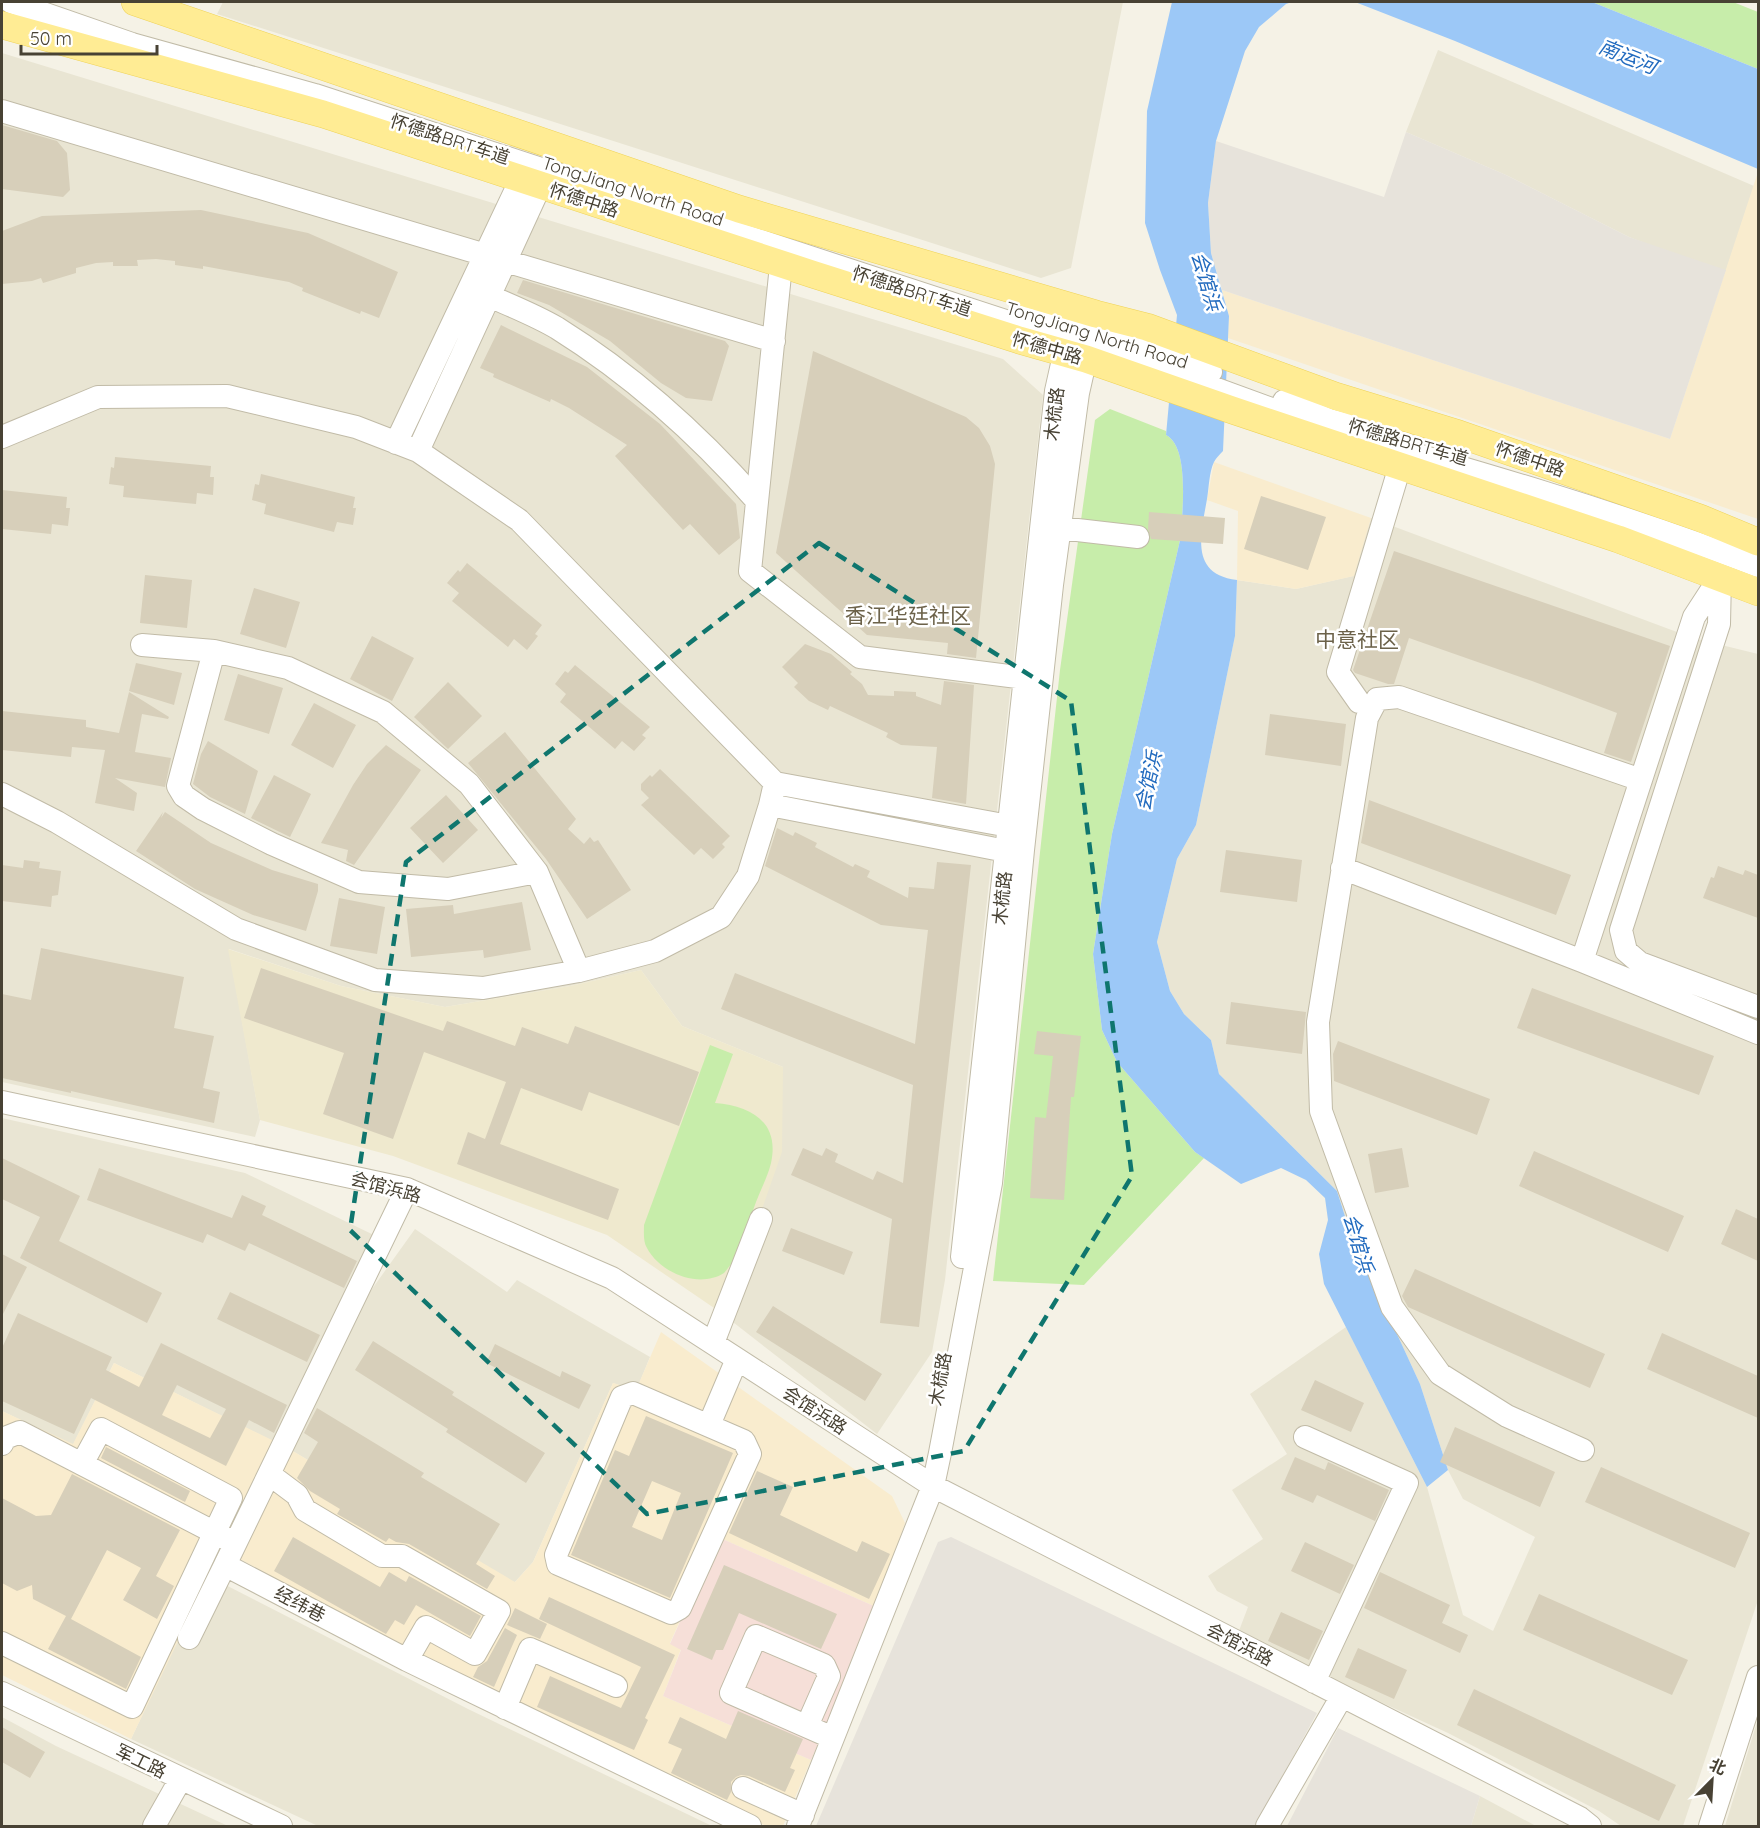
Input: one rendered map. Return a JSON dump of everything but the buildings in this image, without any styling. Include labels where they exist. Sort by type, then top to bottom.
[{"type":"main road","name":"怀德中路","points":[[135,2],[739,209],[1080,335],[1165,361]]},
{"type":"main road","name":"怀德中路","points":[[2,25],[323,114],[1019,340],[1147,327],[1165,361]]},
{"type":"main road","points":[[1165,361],[1231,385]]},
{"type":"main road","points":[[1165,361],[1231,385],[1400,466],[1618,539],[1758,592]]},
{"type":"main road","name":"怀德中路","points":[[1231,385],[1335,396],[1480,441],[1700,518],[1758,542]]},
{"type":"street","name":"怀德路BRT车道","points":[[10,2],[132,44],[315,95],[1080,335]]},
{"type":"street","name":"TongJiang North Road","points":[[34,2],[314,86],[1080,335]]},
{"type":"street","points":[[2,111],[774,341]]},
{"type":"street","points":[[396,443],[479,292],[530,182]]},
{"type":"street","points":[[781,264],[750,571],[860,657],[1025,678]]},
{"type":"street","points":[[418,451],[479,292]]},
{"type":"street","points":[[479,292],[555,327],[644,390],[720,459],[757,501]]},
{"type":"street","name":"木梳路","points":[[800,1821],[933,1486],[991,1182],[1024,839],[1052,585],[1078,393],[1080,335]]},
{"type":"street","name":"木梳路","points":[[933,1486],[928,1449],[964,1248],[1056,391],[1080,335]]},
{"type":"street","name":"怀德路BRT车道","points":[[1231,385],[1329,420],[1453,454],[1701,533],[1758,555]]},
{"type":"street","name":"怀德路BRT车道","points":[[1231,385],[1325,429],[1484,474],[1697,542],[1758,566]]},
{"type":"street","points":[[2,437],[98,397],[227,396],[356,427],[418,451],[519,520],[772,794],[1006,851]]},
{"type":"street","points":[[1359,702],[1338,672],[1400,466]]},
{"type":"street","points":[[1060,528],[1138,537]]},
{"type":"street","points":[[1582,961],[1694,617],[1720,577]]},
{"type":"street","points":[[1720,577],[1719,624],[1621,930],[1626,951],[1640,963],[1758,1007]]},
{"type":"street","points":[[142,645],[214,651],[288,668],[383,712],[469,784],[537,872],[579,971]]},
{"type":"street","points":[[214,651],[178,786],[184,796],[203,809],[272,844],[359,882],[448,889],[537,872]]},
{"type":"street","points":[[1583,1450],[1508,1416],[1440,1374],[1392,1306],[1321,1112],[1318,1022],[1367,718],[1377,699],[1399,697],[1641,780]]},
{"type":"street","points":[[2,794],[57,822],[236,929],[375,980],[483,988],[579,971],[655,951],[721,917],[748,876],[772,794]]},
{"type":"street","points":[[772,794],[1009,826]]},
{"type":"street","points":[[1342,868],[1582,961],[1758,1033]]},
{"type":"street","name":"会馆浜路","points":[[2,1102],[407,1189],[612,1278],[933,1486],[1581,1818],[1590,1827]]},
{"type":"street","points":[[189,1638],[407,1189]]},
{"type":"street","points":[[713,1343],[761,1219]]},
{"type":"street","points":[[709,1425],[737,1359]]},
{"type":"street","points":[[633,1393],[709,1425],[744,1441],[750,1454],[680,1608],[671,1613],[558,1564],[556,1555],[622,1397],[633,1393]]},
{"type":"street","points":[[2,1643],[132,1707],[231,1498],[101,1429],[82,1464]]},
{"type":"street","points":[[2,1444],[5,1438],[20,1432],[236,1544]]},
{"type":"street","points":[[1305,1437],[1407,1483],[1314,1682]]},
{"type":"street","points":[[269,1474],[297,1495],[305,1510],[372,1551],[382,1556],[402,1556],[499,1611],[475,1654],[426,1627],[407,1660]]},
{"type":"street","name":"经纬巷","points":[[225,1565],[407,1660],[750,1827]]},
{"type":"street","points":[[807,1726],[829,1676],[824,1665],[756,1636],[731,1693],[833,1738]]},
{"type":"street","points":[[505,1707],[530,1649],[616,1686]]},
{"type":"street","points":[[1710,1827],[1758,1677]]},
{"type":"street","name":"军工路","points":[[2,1693],[281,1827]]},
{"type":"street","points":[[1267,1827],[1342,1696]]},
{"type":"street","points":[[154,1827],[180,1780]]},
{"type":"street","points":[[743,1788],[800,1821]]},
{"type":"highlighted area","points":[[819,543],[1071,701],[1132,1176],[964,1451],[647,1514],[350,1230],[406,862]]},
{"type":"shaded area","points":[[223,2],[1123,2],[1071,268],[1041,278],[217,14]]},
{"type":"shaded area","points":[[1438,50],[1754,186],[1725,274],[1629,237],[1506,175],[1406,132]]},
{"type":"shaded area","points":[[2,53],[1003,359],[1043,395],[945,1280],[932,1352],[877,1434],[720,1312],[783,1067],[682,1026],[641,970],[570,986],[445,1007],[341,986],[229,949],[260,1120],[255,1137],[2,1082]]},
{"type":"shaded area","points":[[1406,132],[1506,175],[1629,237],[1726,270],[1670,439],[1222,290],[1211,253],[1208,203],[1216,141],[1384,197]]},
{"type":"shaded area","points":[[1758,172],[1758,519],[1228,338],[1229,316],[1222,290],[1670,439]]},
{"type":"shaded area","points":[[1214,462],[1371,518],[1354,576],[1296,589],[1237,580],[1238,511],[1207,500]]},
{"type":"shaded area","points":[[1371,518],[1693,638],[1758,654],[1758,1600],[1683,1826],[1621,1826],[1599,1811],[1448,1733],[1237,1636],[1248,1607],[1217,1591],[1208,1576],[1263,1539],[1232,1490],[1287,1454],[1250,1394],[1346,1327],[1427,1487],[1463,1615],[1493,1631],[1535,1537],[1463,1499],[1448,1470],[1420,1384],[1350,1232],[1337,1191],[1219,1074],[1211,1040],[1184,1014],[1170,991],[1157,942],[1177,859],[1196,825],[1235,636],[1237,580],[1296,589],[1353,576]]},
{"type":"shaded area","points":[[228,949],[341,986],[445,1007],[570,986],[641,970],[682,1026],[783,1067],[782,1152],[762,1209],[720,1312],[607,1235],[393,1156],[260,1120]]},
{"type":"shaded area","points":[[2,1118],[245,1173],[378,1237],[362,1303],[415,1229],[507,1292],[517,1280],[650,1357],[636,1391],[613,1383],[533,1562],[514,1583],[291,1450],[114,1363],[73,1445],[2,1411]]},
{"type":"shaded area","points":[[661,1332],[892,1496],[905,1523],[876,1607],[718,1537],[670,1643],[681,1649],[663,1696],[811,1760],[783,1826],[766,1826],[414,1656],[240,1559],[291,1450],[515,1582],[533,1562],[613,1383],[636,1390]]},
{"type":"shaded area","points":[[114,1363],[274,1441],[131,1739],[2,1675],[2,1411],[73,1444]]},
{"type":"shaded area","points":[[718,1537],[876,1607],[811,1760],[663,1696],[681,1650],[670,1644]]},
{"type":"shaded area","points":[[951,1537],[1317,1713],[1255,1826],[816,1826],[938,1542]]},
{"type":"shaded area","points":[[208,1576],[468,1709],[712,1826],[318,1826],[131,1739]]},
{"type":"shaded area","points":[[2,1717],[56,1746],[228,1826],[2,1826]]},
{"type":"shaded area","points":[[1758,1719],[1758,1826],[1725,1826]]},
{"type":"shaded area","points":[[1338,1728],[1480,1796],[1471,1826],[1287,1826]]},
{"type":"shaded area","points":[[1480,1796],[1536,1826],[1471,1826]]},
{"type":"green space","points":[[1592,2],[1733,2],[1758,12],[1758,69]]},
{"type":"green space","points":[[1110,409],[1166,431],[1166,435],[1174,442],[1179,452],[1183,497],[1181,536],[1112,834],[1093,954],[1102,1030],[1117,1062],[1195,1152],[1204,1158],[1084,1285],[993,1281],[1060,670],[1095,420]]},
{"type":"green space","points":[[710,1045],[733,1054],[715,1103],[740,1108],[760,1119],[767,1127],[773,1149],[768,1173],[733,1262],[724,1273],[714,1278],[692,1279],[670,1271],[653,1257],[646,1246],[644,1225]]},
{"type":"water","name":"会馆浜","points":[[1172,2],[1292,2],[1286,4],[1259,27],[1245,51],[1216,141],[1208,203],[1211,253],[1229,316],[1223,451],[1211,470],[1201,538],[1205,561],[1211,570],[1237,580],[1235,636],[1196,825],[1177,859],[1157,942],[1170,991],[1184,1014],[1211,1040],[1219,1074],[1337,1191],[1350,1232],[1420,1384],[1448,1470],[1427,1487],[1324,1284],[1319,1254],[1328,1220],[1325,1198],[1306,1180],[1281,1168],[1241,1184],[1195,1152],[1117,1062],[1102,1030],[1093,954],[1112,834],[1181,536],[1182,466],[1174,442],[1166,435],[1177,315],[1145,223],[1147,111]]},
{"type":"water","name":"南运河","points":[[1355,2],[1592,2],[1758,69],[1758,169],[1455,41]]},
{"type":"district","name":"香江华廷社区","points":[[908,615]]},
{"type":"district","name":"中意社区","points":[[1357,639]]}]
